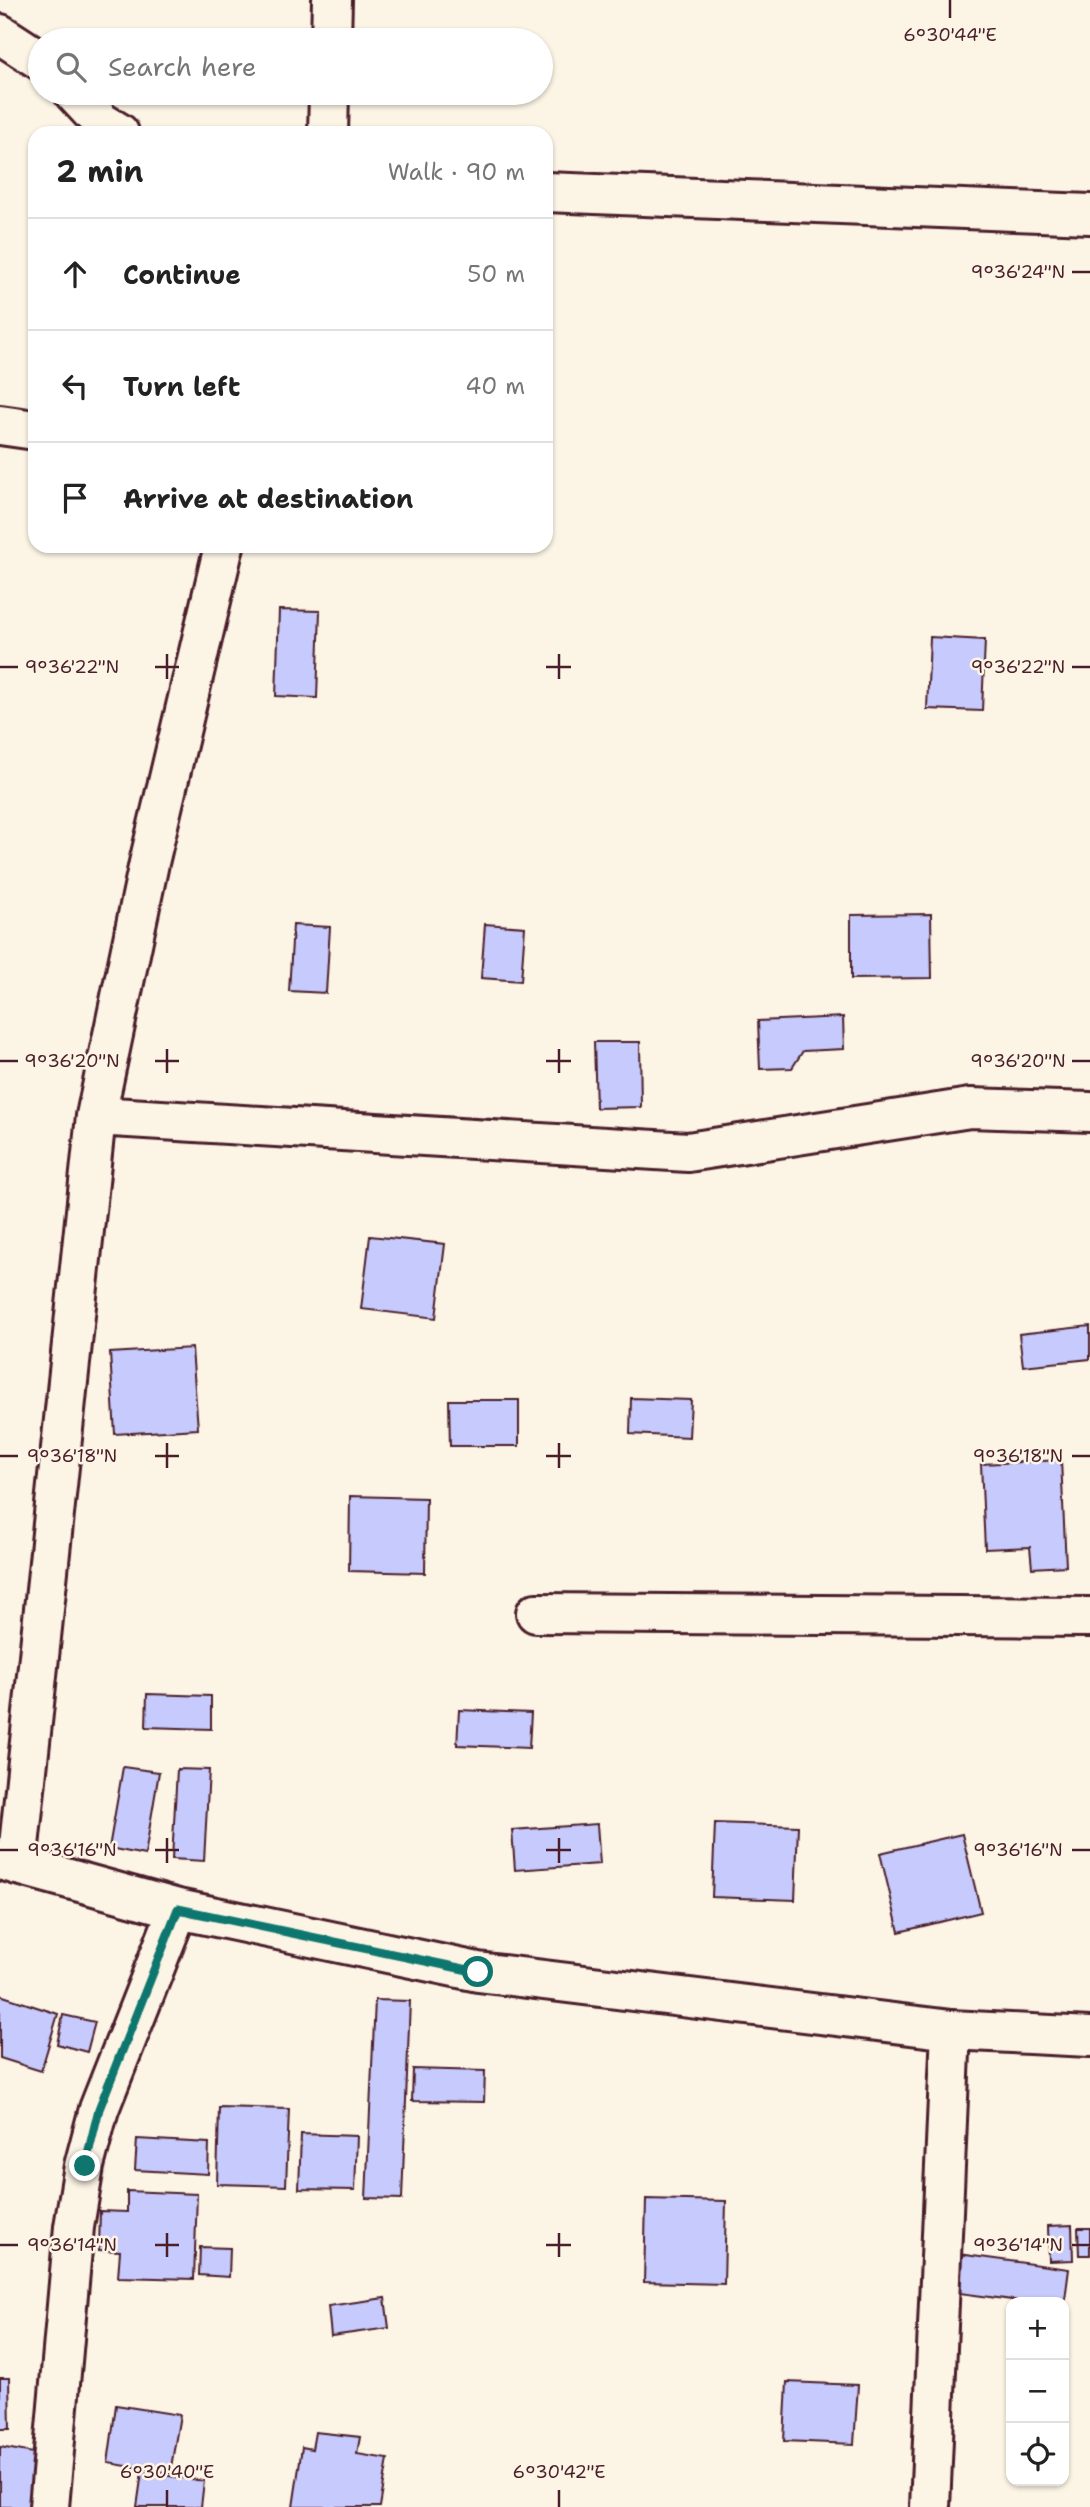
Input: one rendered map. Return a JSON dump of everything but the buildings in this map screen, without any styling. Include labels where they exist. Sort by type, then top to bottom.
[{"type":"street","points":[[331,28],[332,0]]},
{"type":"street","points":[[0,34],[28,52]]},
{"type":"street","points":[[85,105],[108,126]]},
{"type":"street","points":[[328,126],[329,105]]},
{"type":"street","points":[[553,192],[1090,214]]},
{"type":"street","points":[[0,425],[28,429]]},
{"type":"street","points":[[222,553],[149,863],[96,1116],[9,1862],[178,1909],[478,1972],[951,2030],[1090,2037]]},
{"type":"street","points":[[96,1116],[688,1152],[970,1108],[1090,1112]]},
{"type":"street","points":[[536,1613],[1090,1617]]},
{"type":"street","points":[[49,2507],[74,2227],[85,2166],[99,2109],[178,1909]]},
{"type":"street","points":[[930,2507],[951,2030]]},
{"type":"route","points":[[85,2166],[99,2109],[178,1909],[478,1972]]}]
